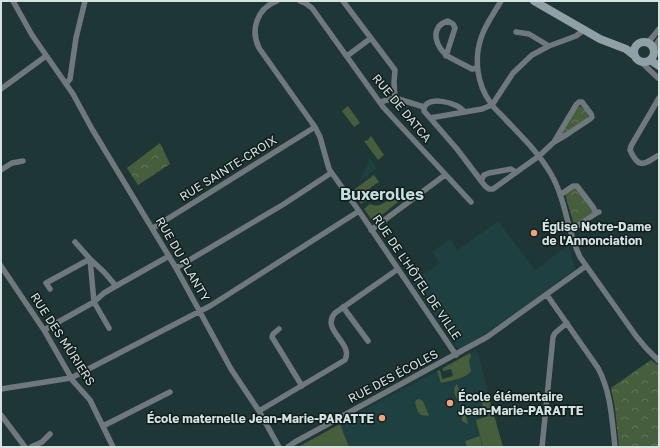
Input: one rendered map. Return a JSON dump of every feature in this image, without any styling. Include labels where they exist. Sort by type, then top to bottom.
[{"type":"street","name":"RUE DU PLANTY","points":[[13,1],[32,36],[73,94],[116,170],[153,228],[231,369],[259,412],[279,447]]},
{"type":"street","points":[[66,84],[70,79],[76,38],[85,1]]},
{"type":"street","name":"RUE DE L'HÔTEL DE VILLE","points":[[277,1],[266,3],[256,23],[255,29],[257,43],[266,59],[316,127],[327,164],[332,173],[456,355]]},
{"type":"street","points":[[343,1],[395,70],[395,98]]},
{"type":"street","points":[[501,1],[485,27],[478,49],[477,68],[482,86],[492,105],[538,156],[551,174],[566,212],[578,253],[636,336],[659,361]]},
{"type":"street","points":[[534,1],[584,30],[607,42],[626,49],[658,78]]},
{"type":"street","name":"RUE DE DATCA","points":[[304,2],[312,8],[380,102],[471,202]]},
{"type":"street","points":[[446,56],[455,28],[453,24],[448,21],[438,28],[435,35],[441,49],[446,56],[472,69],[477,68]]},
{"type":"street","points":[[653,57],[644,62],[637,59],[634,50],[651,39],[659,29]]},
{"type":"street","points":[[430,118],[482,109],[492,105],[513,73],[532,55],[549,46],[576,36],[584,30]]},
{"type":"street","points":[[516,32],[529,34],[549,46]]},
{"type":"street","points":[[347,56],[371,38]]},
{"type":"street","points":[[658,78],[650,67],[659,40]]},
{"type":"street","points":[[618,45],[651,45],[653,57],[659,66]]},
{"type":"street","points":[[1,89],[46,56]]},
{"type":"street","points":[[380,102],[395,98],[424,107]]},
{"type":"street","points":[[659,98],[630,150],[636,160],[642,164],[659,155]]},
{"type":"street","points":[[424,107],[430,102],[443,102],[461,108],[464,112]]},
{"type":"street","points":[[424,107],[424,111],[457,149],[487,188],[493,189],[538,156],[554,142],[591,118],[591,114],[582,102],[579,102],[576,105],[554,142]]},
{"type":"street","name":"RUE SAINTE-CROIX","points":[[153,228],[316,127]]},
{"type":"street","points":[[1,170],[12,163],[23,161]]},
{"type":"street","points":[[481,181],[484,175],[489,173],[511,169],[516,172]]},
{"type":"street","points":[[176,268],[284,204],[332,173]]},
{"type":"street","points":[[371,230],[445,175]]},
{"type":"street","points":[[560,195],[573,186],[577,186],[597,213],[571,230]]},
{"type":"street","points":[[1,389],[71,378],[210,306],[359,211]]},
{"type":"street","points":[[75,242],[116,286]]},
{"type":"street","points":[[44,330],[94,302],[104,293],[169,256]]},
{"type":"street","points":[[50,289],[46,283],[90,259]]},
{"type":"street","points":[[90,259],[94,302],[109,328]]},
{"type":"street","name":"RUE DES MÛRIERS","points":[[1,266],[44,330],[71,378],[90,400],[113,447]]},
{"type":"street","name":"RUE DES ÉCOLES","points":[[288,447],[488,337],[586,266]]},
{"type":"street","points":[[259,412],[343,362],[347,357],[346,350],[330,322],[332,316],[398,269]]},
{"type":"street","points":[[547,295],[603,378],[610,399],[615,447]]},
{"type":"street","points":[[344,307],[368,341]]},
{"type":"street","points":[[542,447],[553,337],[555,332],[567,323]]},
{"type":"street","points":[[279,329],[273,334],[272,337],[302,386]]},
{"type":"street","points":[[103,426],[170,392]]},
{"type":"street","points":[[1,415],[25,447]]},
{"type":"street","points":[[32,447],[42,442],[50,434]]},
{"type":"shaded area","points":[[369,157],[377,168],[358,183],[368,164]]},
{"type":"shaded area","points":[[498,221],[535,270],[569,245],[575,269],[519,311],[459,350],[412,282],[440,263],[432,252],[450,239],[458,250]]},
{"type":"shaded area","name":"École élémentaire Jean-Marie-PARATTE","points":[[477,350],[503,447],[349,447],[339,423],[437,371],[441,383],[464,378],[459,359]]},
{"type":"green space","points":[[348,106],[360,123],[354,127],[342,111]]},
{"type":"green space","points":[[580,106],[588,115],[587,118],[561,136],[577,108]]},
{"type":"green space","points":[[371,136],[384,155],[378,160],[364,141],[368,140]]},
{"type":"green space","points":[[160,143],[170,164],[138,185],[127,168]]},
{"type":"green space","points":[[374,175],[379,182],[368,191],[368,199],[361,204],[352,191]]},
{"type":"green space","points":[[573,188],[578,188],[593,211],[574,225],[565,194]]},
{"type":"green space","points":[[394,196],[398,202],[373,222],[364,209],[370,204],[377,206],[383,204]]},
{"type":"green space","points":[[387,226],[389,233],[385,239],[381,234],[382,230]]},
{"type":"green space","points":[[470,353],[471,356],[469,361],[471,371],[458,379],[441,383],[437,371],[440,370],[442,379],[453,376],[451,369],[443,371],[443,368]]},
{"type":"green space","points":[[651,360],[659,366],[659,447],[619,447],[615,408],[611,388]]},
{"type":"green space","points":[[457,384],[462,400],[461,404],[454,391]]},
{"type":"green space","points":[[489,398],[503,447],[483,447],[476,420],[489,416],[486,406],[483,407],[481,400]]},
{"type":"green space","points":[[419,399],[423,401],[429,416],[421,415],[418,412],[415,403],[416,400]]},
{"type":"green space","points":[[461,405],[464,408],[468,424],[462,421],[460,411]]},
{"type":"green space","points":[[340,424],[349,447],[298,447]]},
{"type":"green space","points":[[480,436],[482,446],[467,447],[465,441]]},
{"type":"place","name":"Église Notre-Dame de l'Annonciation","points":[[534,233]]},
{"type":"place","name":"École élémentaire Jean-Marie-PARATTE","points":[[450,403]]},
{"type":"place","name":"École maternelle Jean-Marie-PARATTE","points":[[382,418]]},
{"type":"district","name":"Buxerolles","points":[[382,194]]}]
